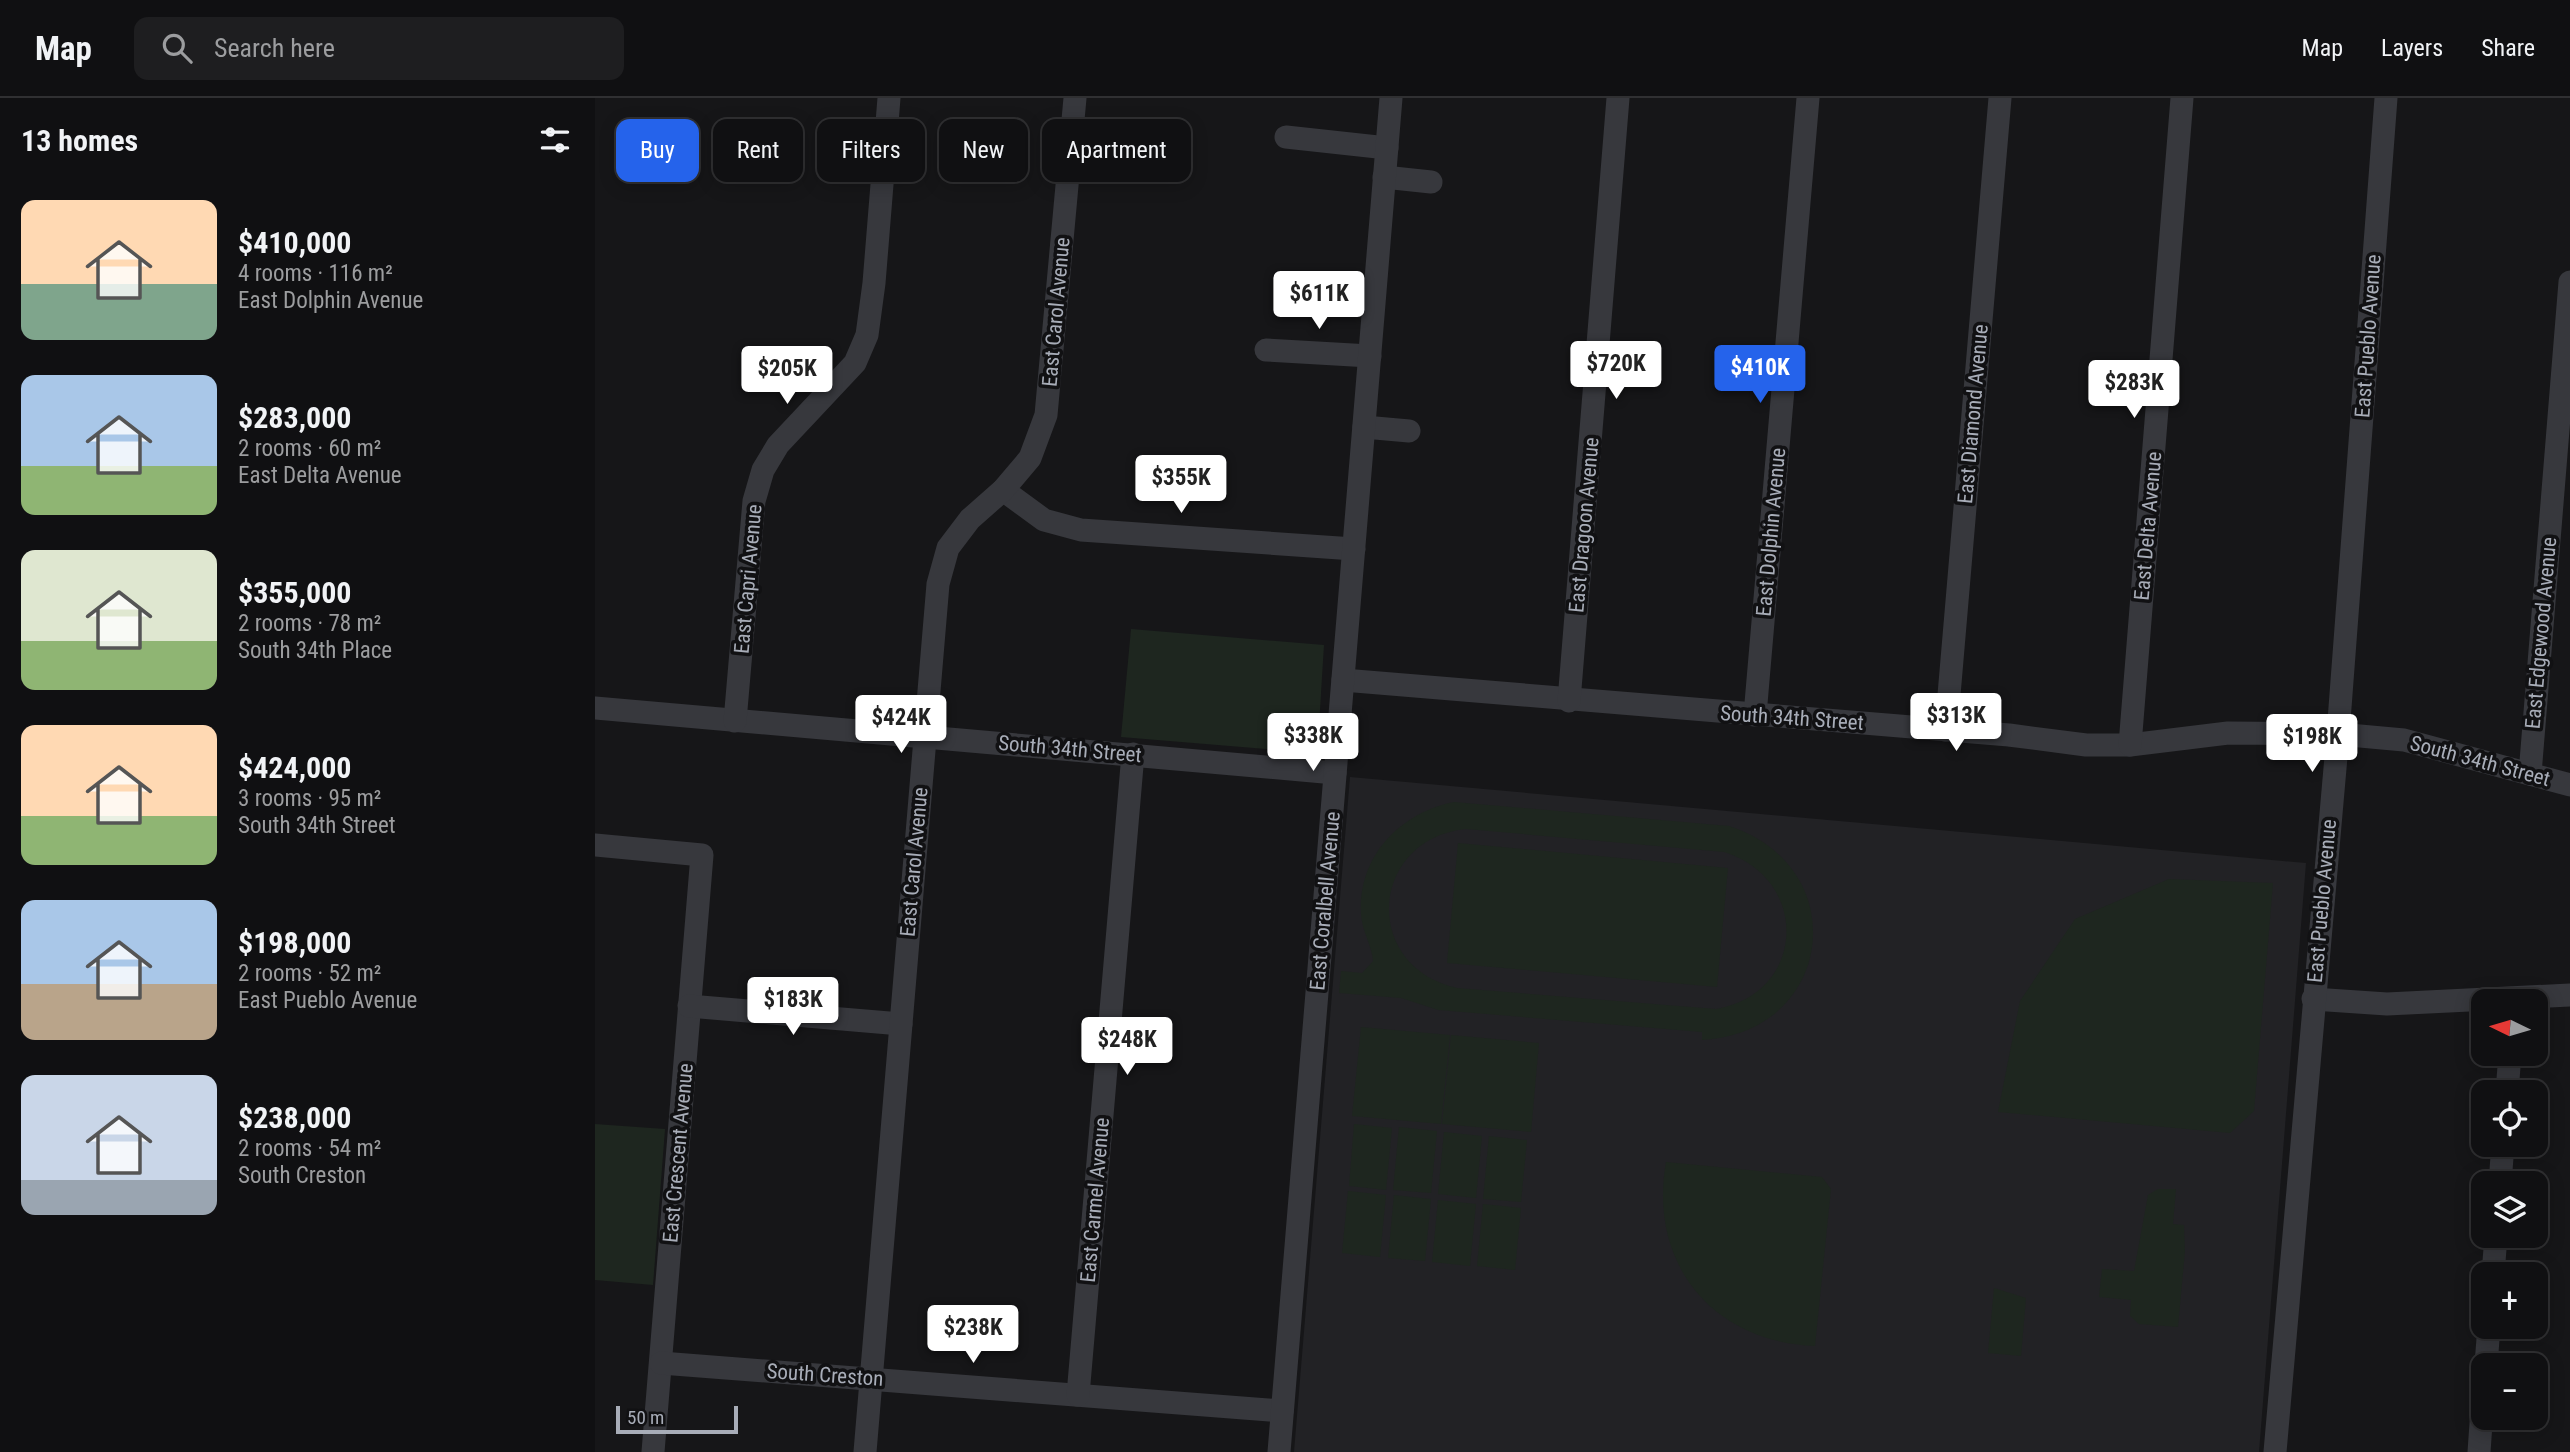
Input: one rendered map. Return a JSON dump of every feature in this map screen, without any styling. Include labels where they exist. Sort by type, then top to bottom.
[{"type":"street","name":"East Capri Avenue","points":[[735,721],[754,501],[763,470],[778,445],[855,363],[867,335],[874,284],[889,98]]},
{"type":"street","name":"East Carol Avenue","points":[[865,1452],[938,584],[948,548],[969,519],[1003,490],[1030,458],[1047,415],[1075,98]]},
{"type":"street","name":"East Coralbell Avenue","points":[[1279,1452],[1391,98]]},
{"type":"street","name":"East Dragoon Avenue","points":[[1569,701],[1618,98]]},
{"type":"street","name":"East Dolphin Avenue","points":[[1755,715],[1808,98]]},
{"type":"street","name":"East Diamond Avenue","points":[[1946,730],[2000,98]]},
{"type":"street","name":"East Delta Avenue","points":[[2130,745],[2182,98]]},
{"type":"street","name":"East Pueblo Avenue","points":[[2275,1452],[2337,734],[2386,98]]},
{"type":"street","points":[[1286,137],[1387,148]]},
{"type":"street","points":[[1384,177],[1431,182]]},
{"type":"street","name":"East Edgewood Avenue","points":[[2530,774],[2570,282]]},
{"type":"street","points":[[1266,350],[1370,356]]},
{"type":"street","points":[[1364,427],[1409,431]]},
{"type":"street","points":[[1003,490],[1044,520],[1081,530],[1354,549]]},
{"type":"street","name":"South 34th Street","points":[[1343,680],[1569,701],[1946,730],[2086,745],[2130,745],[2228,733],[2337,734],[2404,740],[2570,785]]},
{"type":"street","name":"South 34th Street","points":[[595,708],[1335,773]]},
{"type":"street","name":"East Carmel Avenue","points":[[1078,1395],[1133,754]]},
{"type":"street","name":"East Crescent Avenue","points":[[595,845],[702,855],[653,1452]]},
{"type":"street","points":[[2548,996],[2570,995]]},
{"type":"street","points":[[2313,999],[2387,1003],[2471,1000]]},
{"type":"street","points":[[689,1006],[901,1024]]},
{"type":"street","name":"South Creston","points":[[661,1363],[1282,1411]]},
{"type":"street","points":[[2479,1452],[2481,1430]]},
{"type":"shaded area","points":[[1131,629],[1324,645],[1318,742],[1307,749],[1289,751],[1121,737]]},
{"type":"shaded area","points":[[1350,777],[2306,863],[2259,1452],[1294,1452]]},
{"type":"shaded area","points":[[1454,802],[1729,826],[1769,847],[1797,876],[1811,910],[1812,946],[1802,980],[1780,1009],[1746,1030],[1702,1040],[1702,1032],[1438,1010],[1401,998],[1339,993],[1341,971],[1362,973],[1373,961],[1361,914],[1362,893],[1375,856],[1386,840],[1400,827],[1434,808]],"holes":[[[1466,829],[1724,852],[1752,866],[1772,886],[1783,910],[1786,935],[1781,960],[1767,982],[1746,999],[1716,1009],[1457,988],[1426,976],[1404,956],[1392,931],[1389,904],[1395,878],[1410,855],[1434,838]]]},
{"type":"shaded area","points":[[1458,843],[1728,868],[1717,987],[1447,963]]},
{"type":"shaded area","points":[[2169,879],[2273,883],[2254,1111],[2230,1133],[1998,1112],[2020,1001],[2075,919]]},
{"type":"shaded area","points":[[1361,1027],[1450,1035],[1441,1124],[1352,1116]]},
{"type":"shaded area","points":[[1451,1035],[1539,1043],[1531,1132],[1442,1124]]},
{"type":"shaded area","points":[[595,1124],[665,1129],[653,1285],[595,1280]]},
{"type":"shaded area","points":[[1354,1124],[1392,1128],[1386,1190],[1349,1186]]},
{"type":"shaded area","points":[[1399,1127],[1437,1131],[1431,1193],[1393,1190]]},
{"type":"shaded area","points":[[1444,1132],[1482,1136],[1476,1198],[1438,1194]]},
{"type":"shaded area","points":[[1489,1136],[1527,1140],[1521,1202],[1483,1199]]},
{"type":"shaded area","points":[[1666,1162],[1822,1177],[1831,1189],[1815,1346],[1778,1341],[1746,1330],[1718,1313],[1695,1290],[1678,1264],[1667,1233],[1663,1199]]},
{"type":"shaded area","points":[[2158,1189],[2176,1189],[2173,1224],[2184,1225],[2185,1251],[2178,1327],[2139,1324],[2130,1316],[2131,1300],[2099,1297],[2102,1269],[2134,1271],[2148,1195]]},
{"type":"shaded area","points":[[1348,1191],[1386,1195],[1380,1257],[1342,1253]]},
{"type":"shaded area","points":[[1394,1195],[1431,1199],[1425,1261],[1388,1258]]},
{"type":"shaded area","points":[[1438,1200],[1476,1204],[1470,1266],[1432,1262]]},
{"type":"shaded area","points":[[1483,1204],[1521,1208],[1515,1270],[1477,1266]]},
{"type":"shaded area","points":[[1994,1288],[2026,1298],[2021,1356],[1988,1353]]}]
